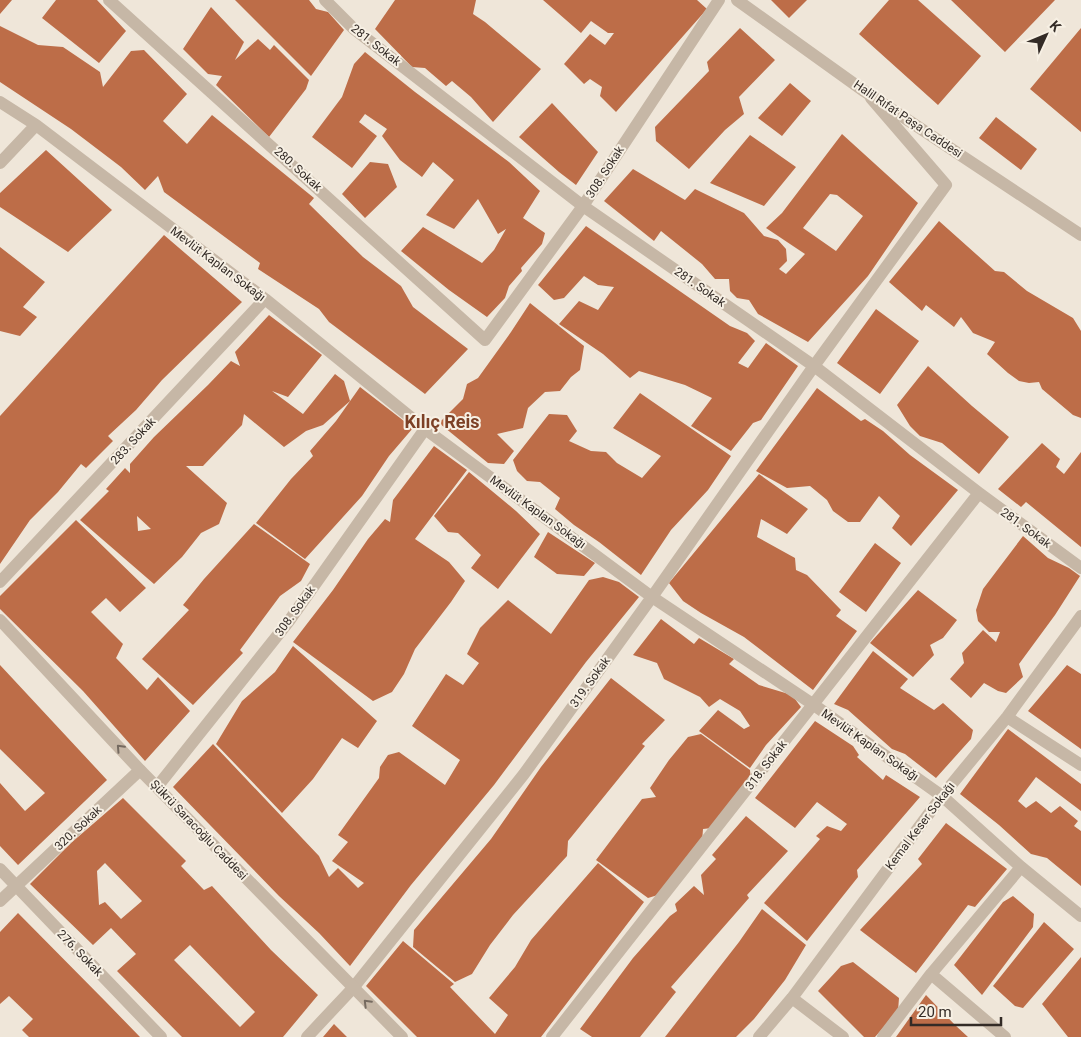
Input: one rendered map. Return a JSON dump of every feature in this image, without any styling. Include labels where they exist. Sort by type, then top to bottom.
[{"type":"street","name":"280. Sokak","points":[[109,0],[485,340]]},
{"type":"street","name":"281. Sokak","points":[[324,0],[354,29],[583,206],[814,366],[979,493],[1081,568]]},
{"type":"street","name":"308. Sokak","points":[[485,340],[583,206],[718,0]]},
{"type":"street","name":"Halil Rıfat Paşa Caddesi","points":[[737,0],[864,90],[1081,235]]},
{"type":"street","name":"319. Sokak","points":[[307,1037],[353,988],[524,774],[652,597],[814,366],[946,185],[864,90]]},
{"type":"street","name":"Mevlüt Kaplan Sokağı","points":[[0,102],[36,125],[265,300],[425,429],[652,597],[814,704],[942,796],[1021,867],[1081,916]]},
{"type":"street","points":[[0,163],[36,125]]},
{"type":"street","name":"283. Sokak","points":[[0,582],[265,300]]},
{"type":"street","name":"308. Sokak","points":[[157,787],[288,621],[425,429]]},
{"type":"street","name":"318. Sokak","points":[[552,1037],[979,493]]},
{"type":"street","name":"Kemal Keser Sokağı","points":[[759,1037],[792,998],[942,796],[1007,717],[1081,616]]},
{"type":"street","name":"Şükrü Saracoğlu Caddesi","points":[[0,620],[140,770],[402,1037]]},
{"type":"street","points":[[1007,717],[1081,765]]},
{"type":"street","name":"320. Sokak","points":[[0,900],[140,770]]},
{"type":"street","points":[[883,1037],[931,974],[1021,867]]},
{"type":"street","name":"276. Sokak","points":[[0,869],[161,1037]]},
{"type":"street","points":[[931,974],[1005,1037]]},
{"type":"street","points":[[792,998],[843,1037]]},
{"type":"building","points":[[0,0],[12,0],[0,14]]},
{"type":"building","points":[[56,0],[97,0],[126,31],[99,63],[42,18]]},
{"type":"building","points":[[235,0],[309,0],[316,9],[328,12],[344,30],[311,76]]},
{"type":"building","points":[[395,0],[476,0],[473,14],[541,69],[493,122],[471,97],[452,81],[446,86],[425,68],[412,67],[375,29]]},
{"type":"building","points":[[543,0],[697,0],[707,9],[616,112],[600,96],[602,87],[590,79],[584,84],[564,64],[590,34],[605,45],[614,33],[608,33],[591,21],[581,33]]},
{"type":"building","points":[[771,0],[807,0],[789,18]]},
{"type":"building","points":[[889,0],[918,0],[981,56],[938,105],[859,34]]},
{"type":"building","points":[[951,0],[1055,0],[1005,52]]},
{"type":"building","points":[[211,7],[244,42],[235,60],[258,39],[270,50],[274,45],[309,80],[306,89],[269,137],[216,85],[222,76],[208,74],[183,49]]},
{"type":"building","points":[[0,26],[38,45],[63,47],[100,72],[103,87],[131,51],[144,50],[187,94],[163,121],[187,144],[212,115],[314,198],[309,204],[363,257],[401,286],[413,307],[468,349],[425,394],[329,322],[319,309],[258,269],[260,263],[164,192],[158,176],[145,190],[121,167],[71,129],[0,82]]},
{"type":"building","points":[[740,28],[775,60],[739,97],[744,114],[725,130],[689,169],[656,141],[655,127],[709,71],[707,62]]},
{"type":"building","points":[[1081,28],[1081,132],[1030,89]]},
{"type":"building","points":[[365,52],[509,162],[540,191],[523,218],[545,233],[542,244],[521,268],[522,271],[509,286],[505,298],[487,317],[449,290],[401,251],[423,227],[482,263],[494,250],[506,229],[498,234],[478,199],[454,229],[426,215],[454,180],[433,162],[422,177],[400,160],[382,136],[387,129],[365,114],[359,122],[377,136],[352,168],[312,137],[342,97],[354,64]]},
{"type":"building","points":[[790,83],[811,101],[782,136],[758,118]]},
{"type":"building","points":[[552,103],[598,152],[576,185],[519,137]]},
{"type":"building","points":[[996,117],[1037,149],[1021,170],[979,138]]},
{"type":"building","points":[[842,134],[918,203],[868,276],[808,342],[758,314],[749,300],[737,298],[730,291],[729,279],[715,279],[702,264],[661,231],[654,241],[604,201],[633,169],[685,200],[695,189],[744,213],[764,236],[778,240],[786,249],[787,261],[779,269],[786,274],[805,254],[766,228],[782,213]],"holes":[[[830,194],[837,195],[863,216],[836,251],[803,228]]]},
{"type":"building","points":[[750,135],[796,167],[764,206],[710,183]]},
{"type":"building","points":[[46,150],[112,210],[68,252],[0,207],[0,193]]},
{"type":"building","points":[[370,162],[388,164],[397,187],[365,218],[342,194]]},
{"type":"building","points":[[939,221],[995,271],[1004,272],[1027,291],[1073,318],[1081,331],[1081,418],[1073,415],[1042,389],[1039,382],[1019,381],[1008,373],[987,354],[995,342],[973,333],[961,317],[954,327],[926,305],[922,311],[889,282]]},
{"type":"building","points":[[586,226],[730,326],[747,333],[755,341],[738,363],[748,368],[766,343],[798,366],[761,420],[753,423],[731,451],[691,426],[712,398],[685,385],[639,371],[630,378],[603,354],[559,324],[579,301],[598,310],[614,287],[598,285],[584,276],[564,298],[554,300],[538,285]]},
{"type":"building","points":[[164,235],[242,302],[108,436],[113,441],[86,468],[81,464],[58,492],[30,520],[0,564],[0,416]]},
{"type":"building","points":[[0,247],[45,282],[23,307],[37,317],[20,336],[0,331]]},
{"type":"building","points":[[530,303],[584,346],[580,370],[571,377],[560,391],[545,392],[528,408],[523,428],[497,434],[514,451],[504,464],[488,463],[439,423],[463,399],[467,384],[478,378]]},
{"type":"building","points":[[876,309],[919,341],[880,394],[837,363]]},
{"type":"building","points":[[269,315],[322,355],[288,397],[272,391],[303,414],[335,374],[344,381],[350,401],[323,425],[306,431],[284,447],[244,414],[242,425],[203,466],[186,466],[227,503],[219,524],[201,533],[182,557],[154,584],[80,520],[109,491],[106,489],[125,468],[130,473],[130,464],[154,437],[231,361],[240,366],[235,352]],"holes":[[[137,516],[151,529],[138,531]]]},
{"type":"building","points":[[928,366],[1009,437],[979,474],[942,443],[920,436],[910,426],[897,405]]},
{"type":"building","points":[[360,387],[413,428],[389,456],[362,496],[305,559],[256,523],[291,479],[313,456],[310,451],[336,421]]},
{"type":"building","points":[[817,388],[861,421],[865,419],[883,431],[910,455],[958,490],[911,546],[892,528],[900,516],[879,496],[860,522],[848,522],[833,511],[827,500],[810,486],[787,488],[756,471]]},
{"type":"building","points":[[640,393],[731,456],[708,490],[671,530],[641,575],[555,509],[560,498],[540,482],[527,481],[517,471],[513,460],[549,414],[567,415],[577,431],[569,441],[591,451],[606,452],[617,463],[642,478],[661,456],[613,428]]},
{"type":"building","points":[[1042,443],[1060,459],[1056,467],[1064,474],[1081,452],[1081,547],[1026,502],[1021,507],[998,489]]},
{"type":"building","points":[[434,446],[467,470],[415,539],[449,562],[465,581],[415,649],[404,674],[392,692],[373,701],[293,642],[333,590],[368,539],[385,519],[390,522],[393,500]]},
{"type":"building","points":[[469,472],[516,511],[540,534],[498,589],[471,568],[481,555],[458,533],[448,532],[434,516]]},
{"type":"building","points":[[759,474],[808,509],[787,534],[761,519],[757,537],[795,558],[796,570],[807,575],[841,610],[836,616],[857,631],[813,690],[744,637],[683,601],[669,583]]},
{"type":"building","points":[[76,520],[146,588],[120,612],[106,598],[91,612],[123,644],[116,658],[147,690],[158,677],[190,711],[145,761],[83,691],[0,609],[0,596]]},
{"type":"building","points":[[254,524],[310,564],[301,581],[280,596],[240,650],[243,653],[193,705],[142,659],[189,610],[183,605]]},
{"type":"building","points":[[548,532],[595,563],[584,576],[557,574],[534,557]]},
{"type":"building","points":[[1023,536],[1048,558],[1069,568],[1080,576],[1055,615],[1019,664],[1023,677],[1006,693],[984,683],[971,698],[950,679],[964,663],[962,653],[983,630],[996,642],[1000,632],[989,632],[978,621],[976,610],[983,589]]},
{"type":"building","points":[[875,543],[901,563],[866,612],[839,592]]},
{"type":"building","points":[[603,577],[619,582],[639,597],[586,662],[494,785],[411,885],[350,966],[173,787],[213,744],[319,856],[329,877],[338,868],[358,888],[364,883],[332,861],[348,842],[338,835],[379,778],[380,767],[388,755],[399,752],[445,785],[460,760],[412,726],[446,674],[463,685],[479,663],[467,654],[480,628],[508,600],[551,634],[589,580]]},
{"type":"building","points":[[918,590],[957,620],[943,638],[930,645],[934,655],[913,677],[870,643]]},
{"type":"building","points":[[661,619],[694,644],[699,638],[734,659],[729,664],[759,685],[792,695],[801,707],[766,745],[750,768],[699,731],[718,710],[744,729],[750,726],[740,711],[720,699],[709,707],[700,697],[664,679],[657,663],[633,655]]},
{"type":"building","points":[[293,646],[377,721],[358,748],[342,738],[313,779],[282,813],[216,744],[242,701],[275,672]]},
{"type":"building","points":[[873,651],[908,679],[900,688],[934,710],[943,703],[973,730],[971,739],[936,778],[905,754],[892,749],[848,710],[834,704]]},
{"type":"building","points":[[0,665],[107,780],[18,865],[0,846],[0,783],[25,811],[45,793],[0,749]]},
{"type":"building","points":[[1067,665],[1081,674],[1081,749],[1028,711]]},
{"type":"building","points":[[611,678],[665,720],[642,744],[645,746],[568,841],[567,856],[513,915],[490,945],[472,974],[455,982],[413,947],[414,930],[491,839],[541,767]]},
{"type":"building","points":[[815,721],[853,746],[859,755],[857,757],[883,780],[886,775],[920,797],[857,870],[858,877],[807,941],[764,903],[820,839],[816,836],[827,826],[841,831],[847,824],[817,802],[795,828],[755,798]]},
{"type":"building","points":[[1008,729],[1081,784],[1081,811],[1036,777],[1018,801],[1026,808],[1036,801],[1051,813],[1060,806],[1078,821],[1074,826],[1081,831],[1081,886],[1047,858],[1031,854],[960,794]]},
{"type":"building","points":[[701,734],[750,770],[751,781],[712,828],[703,829],[702,842],[661,894],[648,898],[596,860],[642,799],[656,797],[650,788],[688,737]]},
{"type":"building","points":[[123,798],[186,861],[181,866],[204,890],[212,886],[271,950],[318,995],[283,1037],[182,1037],[117,971],[136,954],[111,928],[93,945],[30,884],[71,843]],"holes":[[[105,863],[142,901],[121,919],[105,902],[99,905],[97,871]],[[190,945],[255,1012],[240,1027],[174,960]]]},
{"type":"building","points":[[746,816],[788,851],[747,895],[749,898],[671,987],[676,992],[640,1037],[592,1037],[580,1029],[633,958],[670,916],[677,911],[675,904],[694,886],[704,895],[701,875],[716,859],[712,855]]},
{"type":"building","points":[[946,823],[1007,869],[975,907],[968,905],[916,973],[860,930],[922,864],[918,859]]},
{"type":"building","points":[[598,863],[644,902],[541,1037],[417,1037],[366,986],[403,941],[454,984],[450,987],[495,1034],[508,1015],[489,998],[515,967],[531,940]]},
{"type":"building","points":[[1013,896],[1034,914],[1033,927],[982,995],[954,965],[1003,902]]},
{"type":"building","points":[[762,909],[806,945],[785,980],[754,1019],[736,1037],[665,1037],[739,942]]},
{"type":"building","points":[[18,913],[140,1037],[29,1037],[22,1030],[33,1019],[9,996],[0,1004],[0,932]]},
{"type":"building","points":[[1044,922],[1074,949],[1023,1008],[1015,1006],[993,986]]},
{"type":"building","points":[[1081,957],[1081,1037],[1068,1037],[1042,1004]]},
{"type":"building","points":[[853,962],[899,998],[898,1011],[875,1037],[864,1037],[818,991],[841,966]]},
{"type":"building","points":[[926,995],[955,1025],[968,1037],[896,1037]]},
{"type":"building","points":[[334,1024],[347,1037],[323,1037]]},
{"type":"district","name":"Kılıç Reis","points":[[442,421]]}]
